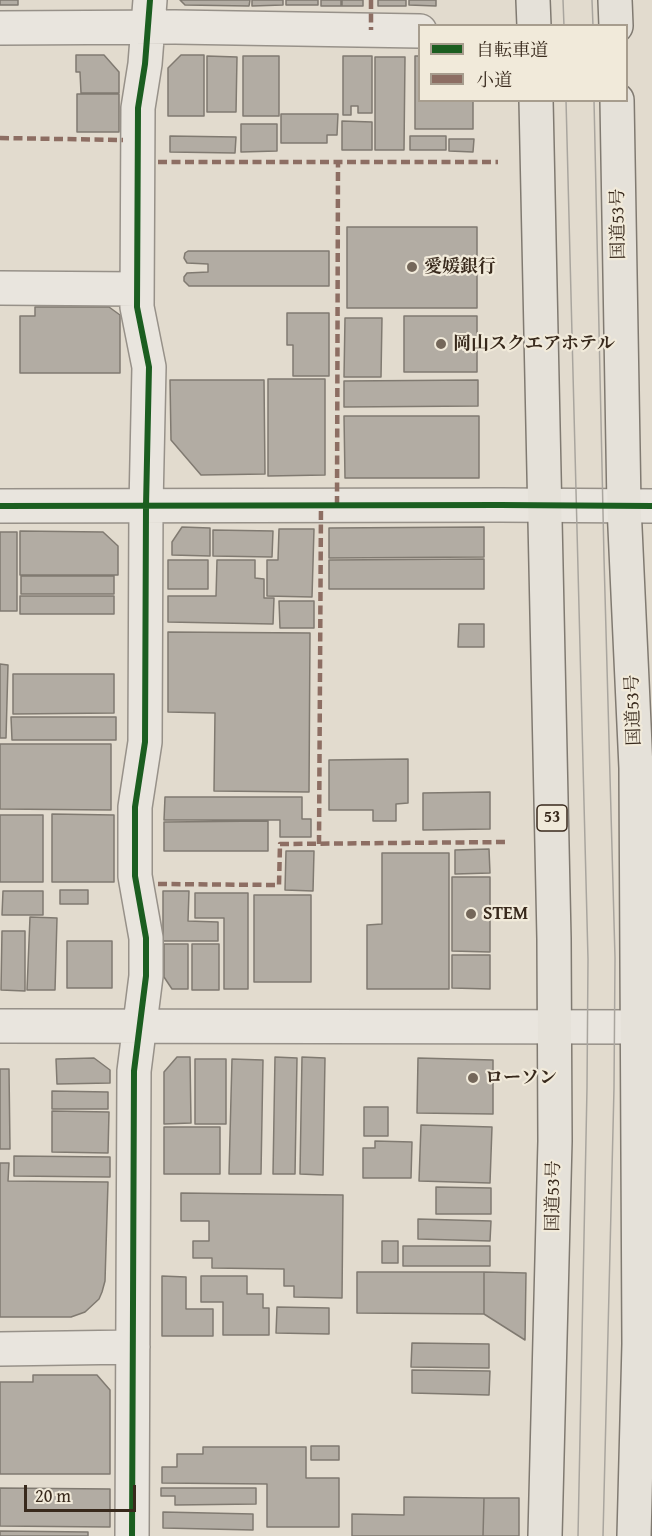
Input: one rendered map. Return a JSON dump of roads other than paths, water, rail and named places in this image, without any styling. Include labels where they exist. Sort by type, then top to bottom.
[{"type":"highway","points":[[533,0],[534,24]]},
{"type":"highway","points":[[615,0],[616,24]]},
{"type":"highway","name":"国道53号","points":[[536,102],[554,927],[555,1141],[545,1536]]},
{"type":"highway","name":"国道53号","points":[[617,102],[638,506],[636,768],[645,1027],[646,1344],[634,1536]]},
{"type":"street","points":[[0,28],[149,14],[418,31]]},
{"type":"street","points":[[132,1536],[134,1071],[146,976],[146,938],[135,876],[135,807],[145,742],[149,367],[137,307],[138,108],[145,64],[149,14]]},
{"type":"street","points":[[0,288],[137,289]]},
{"type":"street","points":[[0,506],[638,506]]},
{"type":"street","points":[[0,1026],[645,1027]]},
{"type":"street","points":[[0,1349],[133,1347]]},
{"type":"tram line","points":[[563,0],[564,24]]},
{"type":"tram line","points":[[592,0],[593,24]]},
{"type":"tram line","points":[[566,102],[588,959],[578,1536]]},
{"type":"tram line","points":[[594,102],[615,958],[603,1536]]},
{"type":"place","name":"愛媛銀行","points":[[412,267]]},
{"type":"place","name":"岡山スクエアホテル","points":[[441,344]]},
{"type":"place","name":"STEM","points":[[471,914]]},
{"type":"place","name":"ローソン","points":[[473,1078]]}]
